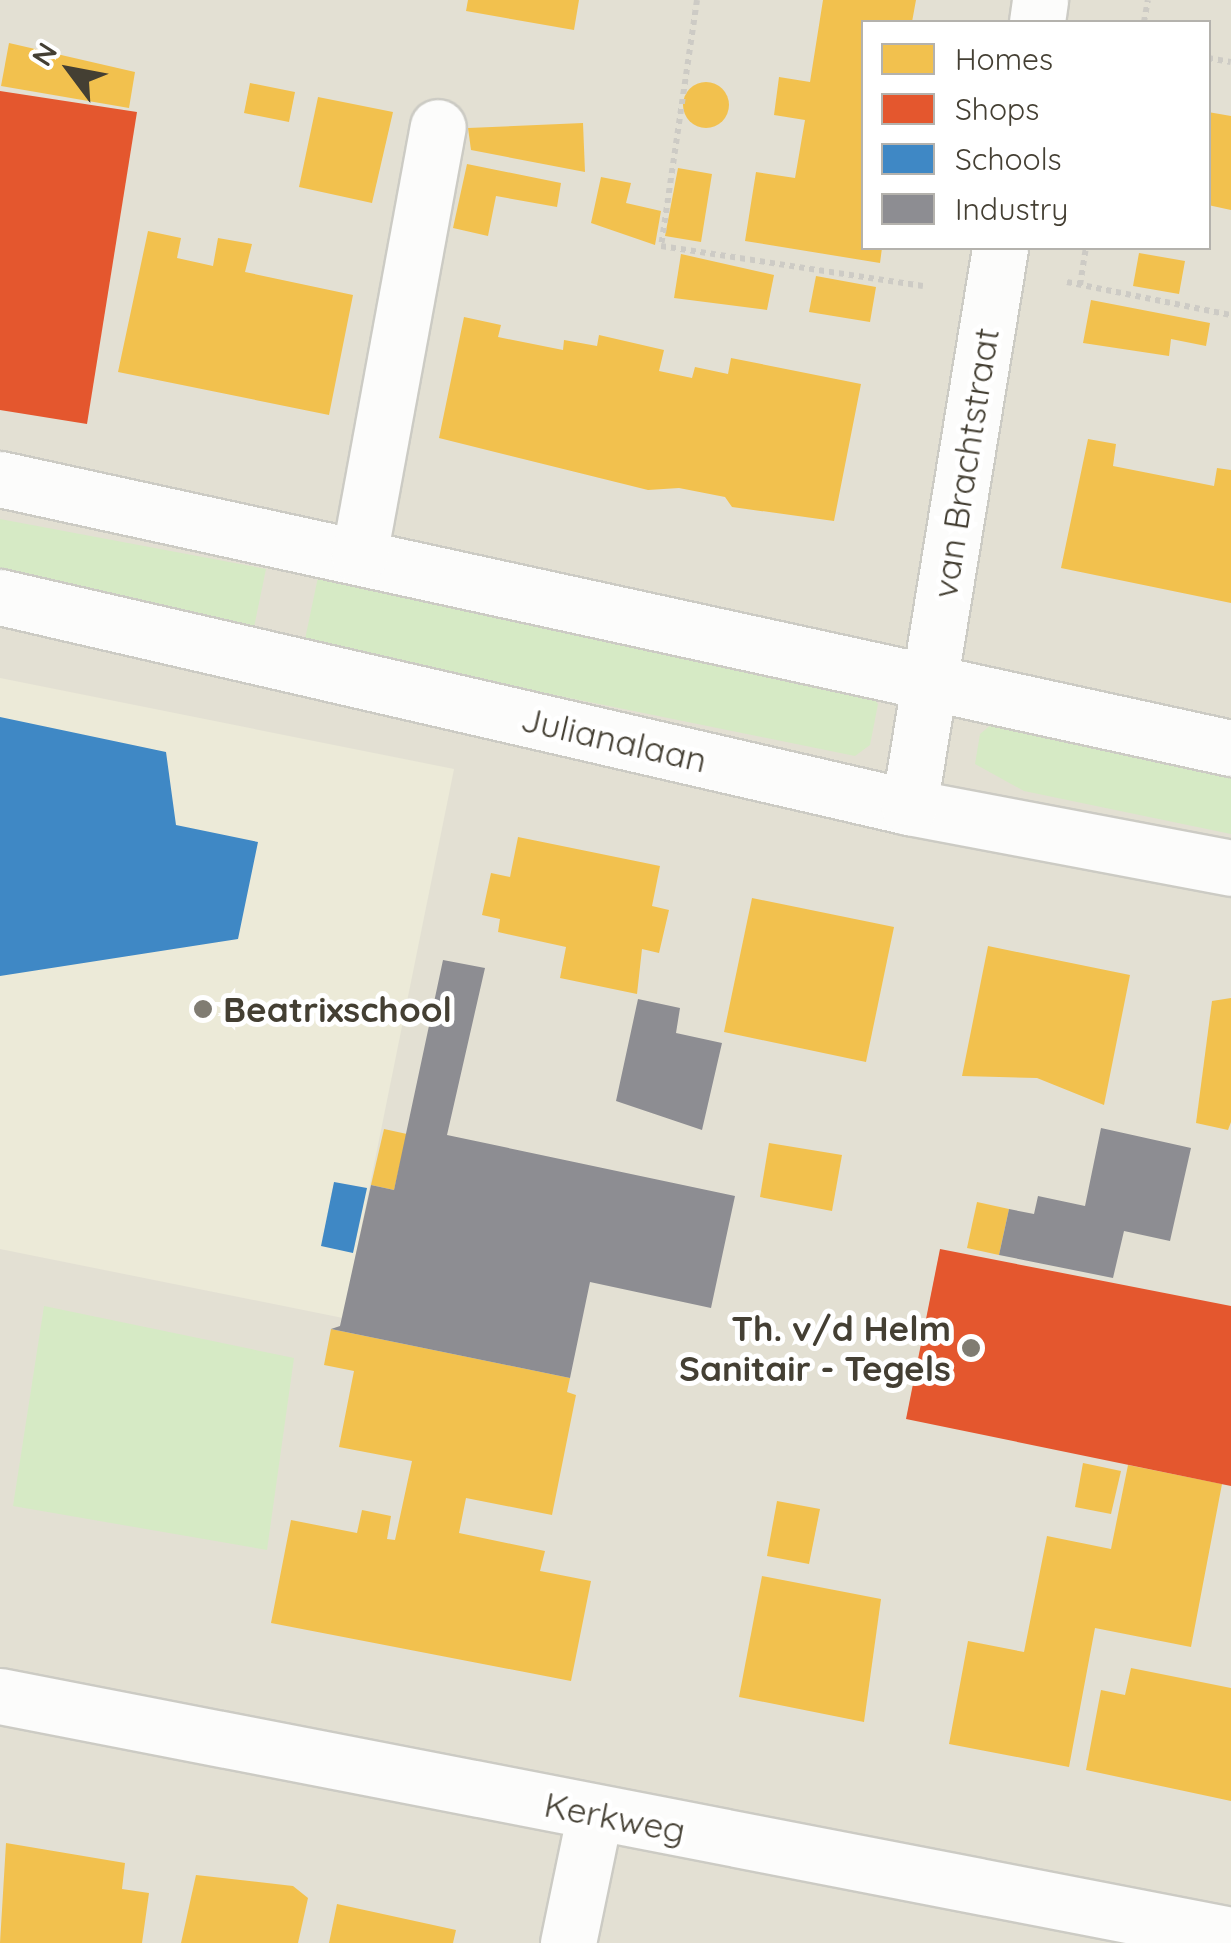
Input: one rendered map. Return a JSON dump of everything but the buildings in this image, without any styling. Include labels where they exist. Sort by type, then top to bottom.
[{"type":"street","points":[[359,556],[438,127]]},
{"type":"street","name":"van Brachtstraat","points":[[909,807],[996,271]]},
{"type":"street","points":[[0,480],[930,679],[1231,748]]},
{"type":"street","name":"Julianalaan","points":[[0,597],[909,807],[1231,868]]},
{"type":"street","name":"Kerkweg","points":[[0,1696],[1231,1935]]},
{"type":"street","points":[[568,1943],[595,1814]]},
{"type":"path","points":[[696,0],[661,246],[996,271],[1231,315]]},
{"type":"path","points":[[1080,285],[1086,250]]},
{"type":"shaded area","points":[[0,0],[1231,0],[1231,1943],[0,1943]]},
{"type":"shaded area","name":"Beatrixschool","points":[[0,678],[454,769],[343,1318],[0,1249]]},
{"type":"green space","points":[[0,519],[266,569],[252,637],[0,580]]},
{"type":"green space","points":[[318,577],[868,692],[878,704],[870,745],[855,756],[304,644]]},
{"type":"green space","points":[[998,719],[1231,769],[1231,834],[1024,791],[975,764],[980,734]]},
{"type":"green space","points":[[44,1306],[294,1358],[267,1550],[13,1506]]},
{"type":"place","name":"Beatrixschool","points":[[203,1009]]},
{"type":"place","name":"Th. v/d Helm Sanitair - Tegels","points":[[971,1348]]}]
